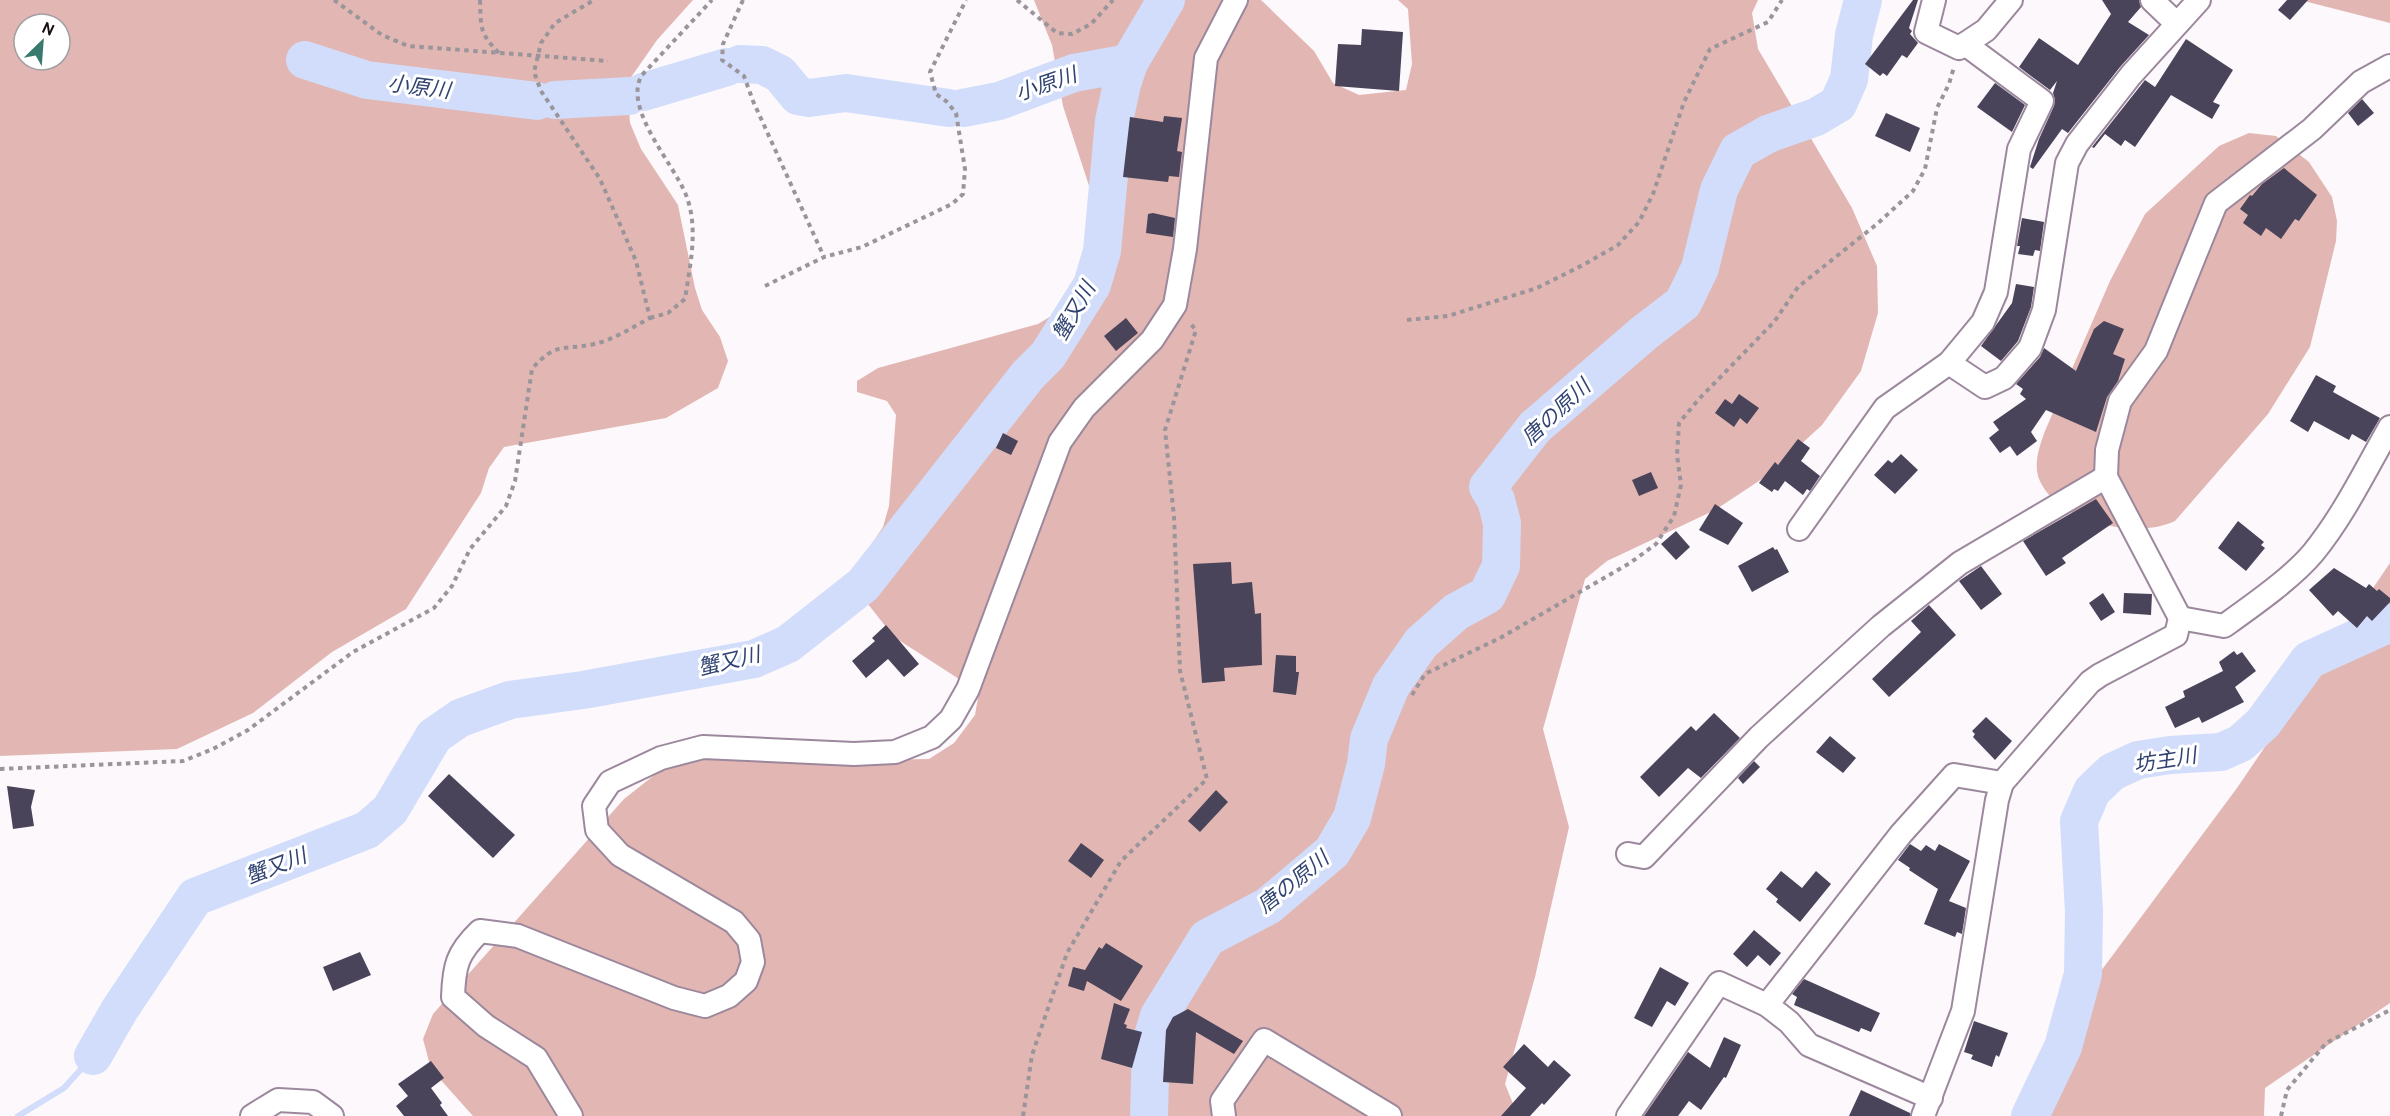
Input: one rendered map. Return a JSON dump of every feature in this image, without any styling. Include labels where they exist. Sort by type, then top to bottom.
[{"type":"street","points":[[571,1116],[536,1058],[486,1026],[453,997],[453,973],[464,946],[480,931],[518,936],[674,998],[705,1006],[729,996],[746,981],[753,962],[749,940],[734,922],[620,855],[597,830],[594,806],[610,782],[661,758],[703,747],[854,754],[895,752],[932,737],[951,719],[968,689],[1059,442],[1084,408],[1152,340],[1175,305],[1185,249],[1206,58],[1236,0]]},
{"type":"street","points":[[1799,529],[1885,408],[1950,363],[1983,322],[1996,292],[2019,149],[2042,101],[1962,46],[1926,32],[1934,0]]},
{"type":"street","points":[[1962,46],[1986,30],[2011,0]]},
{"type":"street","points":[[2152,0],[2177,24]]},
{"type":"street","points":[[1950,363],[1985,387],[2004,378],[2030,348],[2044,310],[2067,164],[2077,144],[2131,75],[2199,0]]},
{"type":"street","points":[[1628,1116],[1719,983],[1767,1005],[1789,1022],[1809,1045],[1927,1107],[1964,1011],[1997,800],[2002,783],[2090,682],[2176,635],[2180,618],[2106,477],[2107,450],[2120,401],[2156,351],[2216,203],[2312,129],[2361,82],[2390,66]]},
{"type":"street","points":[[2180,618],[2224,626],[2256,603],[2312,554],[2331,529],[2390,427]]},
{"type":"street","points":[[1628,854],[1644,857],[1759,737],[1881,626],[1951,570],[2047,510],[2106,477]]},
{"type":"street","points":[[1767,1005],[1901,834],[1954,775],[2002,783]]},
{"type":"street","points":[[1224,1116],[1222,1101],[1264,1040],[1390,1116]]},
{"type":"street","points":[[252,1116],[278,1100],[313,1102],[332,1116]]},
{"type":"path","points":[[334,0],[382,35],[408,46],[608,61]]},
{"type":"path","points":[[480,0],[481,27],[485,39],[500,53]]},
{"type":"path","points":[[594,0],[555,23],[541,43],[534,72],[541,91],[600,179],[636,261],[650,318]]},
{"type":"path","points":[[0,769],[183,761],[213,749],[248,730],[353,652],[434,608],[452,586],[470,549],[506,506],[515,481],[531,369],[541,359],[561,347],[595,344],[650,318],[668,313],[685,299],[694,223],[686,195],[644,119],[638,103],[637,84],[642,75],[712,0]]},
{"type":"path","points":[[743,0],[723,44],[722,60],[744,76],[753,101],[824,257]]},
{"type":"path","points":[[765,286],[824,257],[862,247],[952,204],[963,194],[965,170],[956,113],[946,101],[936,94],[930,72],[966,0]]},
{"type":"path","points":[[1017,0],[1057,33],[1072,34],[1091,24],[1113,0]]},
{"type":"path","points":[[1407,320],[1448,316],[1537,288],[1618,245],[1639,222],[1653,194],[1684,102],[1710,49],[1768,22],[1782,0]]},
{"type":"path","points":[[1412,695],[1425,674],[1500,638],[1630,563],[1656,544],[1674,516],[1681,485],[1677,455],[1679,423],[1699,399],[1774,322],[1798,287],[1877,224],[1913,191],[1925,169],[1938,108],[1962,46]]},
{"type":"path","points":[[1023,1116],[1032,1055],[1067,953],[1121,861],[1207,779],[1179,671],[1174,517],[1165,430],[1196,330],[1175,305]]},
{"type":"path","points":[[2281,1116],[2287,1090],[2326,1043],[2390,1010]]},
{"type":"shaded area","points":[[0,0],[693,0],[657,40],[627,83],[630,123],[641,149],[678,205],[695,288],[702,310],[720,337],[728,361],[718,388],[666,418],[504,447],[489,468],[481,493],[406,609],[332,652],[253,713],[177,749],[0,756]]},
{"type":"shaded area","points":[[1034,0],[1261,0],[1314,51],[1333,83],[1359,95],[1406,90],[1412,64],[1408,9],[1398,0],[1758,0],[1752,13],[1758,49],[1852,208],[1877,266],[1878,313],[1861,371],[1822,425],[1765,477],[1715,510],[1607,561],[1585,579],[1543,729],[1569,827],[1535,977],[1505,1084],[1518,1116],[473,1116],[431,1069],[423,1039],[433,1014],[624,799],[662,769],[690,757],[929,759],[954,743],[975,715],[979,692],[894,637],[852,584],[855,569],[883,527],[889,506],[896,415],[887,401],[857,392],[857,381],[878,368],[1038,324],[1079,299],[1087,285],[1092,195],[1063,106],[1052,45]]},
{"type":"shaded area","points":[[2300,0],[2390,0],[2390,23]]},
{"type":"shaded area","points":[[2249,133],[2276,136],[2309,162],[2332,197],[2337,221],[2336,241],[2310,347],[2268,414],[2175,521],[2159,526],[2118,527],[2098,523],[2078,515],[2060,505],[2047,492],[2038,476],[2037,459],[2045,431],[2110,281],[2145,214],[2219,146]]},
{"type":"shaded area","points":[[2390,563],[2390,1003],[2265,1088],[2264,1116],[2034,1116],[2036,1104],[2058,1047],[2098,975],[2237,788]]},
{"type":"building","points":[[1913,0],[1918,0],[1909,28],[1912,31],[1910,34],[1918,43],[1907,58],[1902,55],[1887,76],[1883,73],[1880,76],[1865,64]]},
{"type":"building","points":[[2102,0],[2139,0],[2141,7],[2128,22],[2149,35],[2120,67],[2068,133],[2062,129],[2033,169],[2030,167],[2039,139],[2054,106],[2053,93],[2057,81],[2050,90],[2019,67],[2039,38],[2078,65],[2111,14]]},
{"type":"building","points":[[2287,0],[2308,0],[2290,20],[2278,10]]},
{"type":"building","points":[[1362,29],[1403,32],[1399,91],[1335,86],[1338,44],[1361,45]]},
{"type":"building","points":[[2186,39],[2233,70],[2213,102],[2220,105],[2212,119],[2171,95],[2135,147],[2125,140],[2121,146],[2105,134],[2094,148],[2092,147],[2145,80],[2155,87]]},
{"type":"building","points":[[1995,83],[2025,105],[2012,132],[1977,107]]},
{"type":"building","points":[[2362,99],[2374,113],[2358,126],[2348,113]]},
{"type":"building","points":[[1886,113],[1920,128],[1910,152],[1875,136]]},
{"type":"building","points":[[1164,116],[1182,118],[1177,151],[1182,152],[1179,177],[1169,176],[1168,182],[1123,177],[1130,117],[1163,122]]},
{"type":"building","points":[[2284,168],[2317,195],[2299,221],[2295,219],[2281,239],[2266,228],[2261,236],[2243,223],[2248,215],[2240,209],[2250,195],[2252,196],[2262,184]]},
{"type":"building","points":[[1148,214],[1175,218],[1173,237],[1146,233]]},
{"type":"building","points":[[2022,218],[2044,222],[2040,251],[2035,250],[2033,256],[2018,254],[2020,246],[2017,246]]},
{"type":"building","points":[[2016,284],[2034,287],[2031,307],[2018,341],[2001,361],[1981,346],[2012,303]]},
{"type":"building","points":[[1126,318],[1138,333],[1116,351],[1104,336]]},
{"type":"building","points":[[2104,321],[2124,329],[2113,354],[2125,359],[2118,381],[2107,397],[2096,432],[2046,410],[2031,432],[2037,441],[2017,456],[2010,446],[2000,453],[1989,438],[1999,430],[1993,422],[2026,399],[2020,394],[2023,389],[2016,384],[2040,357],[2044,348],[2076,371],[2094,329]]},
{"type":"building","points":[[2316,375],[2336,386],[2333,392],[2380,418],[2366,442],[2352,434],[2349,440],[2314,421],[2308,432],[2290,421]]},
{"type":"building","points":[[1739,394],[1759,408],[1747,424],[1740,418],[1734,427],[1715,413],[1725,399],[1732,404]]},
{"type":"building","points":[[1003,433],[1018,441],[1011,455],[996,448]]},
{"type":"building","points":[[1798,439],[1810,448],[1801,461],[1820,476],[1810,491],[1807,489],[1803,495],[1785,481],[1778,491],[1774,489],[1772,492],[1759,483],[1775,462],[1778,465]]},
{"type":"building","points":[[1901,454],[1918,470],[1895,494],[1874,475],[1888,460],[1892,463]]},
{"type":"building","points":[[1651,472],[1658,488],[1639,496],[1632,480]]},
{"type":"building","points":[[2096,499],[2113,523],[2062,558],[2066,563],[2046,576],[2023,541]]},
{"type":"building","points":[[1715,504],[1743,523],[1728,545],[1699,530]]},
{"type":"building","points":[[2238,521],[2264,542],[2261,545],[2265,548],[2246,571],[2218,548]]},
{"type":"building","points":[[1676,531],[1690,547],[1676,560],[1661,544]]},
{"type":"building","points":[[1773,547],[1777,549],[1789,572],[1752,592],[1738,566]]},
{"type":"building","points":[[1231,562],[1232,584],[1252,582],[1255,614],[1261,613],[1262,665],[1224,668],[1225,681],[1202,683],[1193,564]]},
{"type":"building","points":[[1981,566],[2002,594],[1981,610],[1959,581]]},
{"type":"building","points":[[2334,568],[2366,588],[2369,584],[2377,591],[2379,589],[2390,598],[2390,602],[2372,621],[2367,616],[2357,628],[2338,611],[2333,616],[2309,590]]},
{"type":"building","points":[[2103,593],[2115,612],[2101,621],[2089,603]]},
{"type":"building","points":[[2124,593],[2152,594],[2151,615],[2123,613]]},
{"type":"building","points":[[1929,605],[1956,635],[1889,697],[1872,679],[1921,632],[1911,621]]},
{"type":"building","points":[[886,625],[919,664],[904,677],[888,659],[866,678],[852,661],[875,641],[872,638]]},
{"type":"building","points":[[2234,651],[2237,655],[2242,652],[2256,671],[2235,687],[2244,702],[2202,723],[2199,717],[2175,728],[2165,707],[2185,697],[2183,691],[2223,671],[2219,662]]},
{"type":"building","points":[[1276,655],[1296,656],[1296,672],[1299,672],[1296,695],[1273,692]]},
{"type":"building","points":[[1714,713],[1740,738],[1701,778],[1688,768],[1659,797],[1640,777],[1691,726],[1696,731]]},
{"type":"building","points":[[1986,717],[2012,741],[1995,760],[1973,737],[1975,734],[1972,731]]},
{"type":"building","points":[[1830,736],[1856,758],[1843,773],[1816,752]]},
{"type":"building","points":[[1754,761],[1760,767],[1743,784],[1738,778]]},
{"type":"building","points":[[449,774],[515,835],[493,858],[428,796]]},
{"type":"building","points":[[7,786],[35,790],[31,807],[34,826],[13,829]]},
{"type":"building","points":[[1216,790],[1228,802],[1200,832],[1188,821]]},
{"type":"building","points":[[1081,843],[1104,860],[1091,878],[1068,861]]},
{"type":"building","points":[[1910,844],[1921,851],[1926,845],[1935,851],[1939,844],[1970,861],[1949,901],[1966,908],[1962,934],[1957,932],[1955,937],[1924,924],[1938,889],[1898,860]]},
{"type":"building","points":[[1781,871],[1802,888],[1816,871],[1831,884],[1800,922],[1776,902],[1778,899],[1766,889]]},
{"type":"building","points":[[1754,930],[1781,953],[1770,966],[1758,955],[1747,967],[1733,954]]},
{"type":"building","points":[[1106,943],[1143,966],[1121,1001],[1087,981],[1084,991],[1068,986],[1073,967],[1085,970],[1099,947],[1102,949]]},
{"type":"building","points":[[360,952],[371,975],[333,991],[323,967]]},
{"type":"building","points":[[1660,967],[1689,983],[1675,1006],[1667,1001],[1652,1027],[1634,1018]]},
{"type":"building","points":[[1804,979],[1880,1013],[1871,1032],[1861,1028],[1859,1032],[1794,1005],[1797,997],[1792,994]]},
{"type":"building","points":[[1114,1003],[1130,1009],[1124,1024],[1127,1025],[1126,1028],[1142,1032],[1132,1068],[1101,1059]]},
{"type":"building","points":[[1188,1009],[1243,1041],[1234,1054],[1196,1032],[1193,1084],[1163,1082],[1166,1030],[1173,1017]]},
{"type":"building","points":[[1974,1021],[2008,1033],[1999,1057],[1996,1055],[1992,1067],[1971,1059],[1973,1055],[1964,1052]]},
{"type":"building","points":[[1724,1037],[1741,1045],[1726,1078],[1724,1077],[1701,1110],[1689,1101],[1678,1116],[1644,1116],[1688,1052],[1710,1068]]},
{"type":"building","points":[[1524,1044],[1548,1067],[1554,1060],[1571,1075],[1544,1105],[1542,1103],[1530,1116],[1501,1116],[1526,1088],[1503,1067]]},
{"type":"building","points":[[431,1061],[444,1078],[431,1088],[448,1116],[404,1116],[396,1106],[408,1096],[398,1084]]},
{"type":"building","points":[[1861,1090],[1910,1113],[1910,1116],[1849,1116]]},
{"type":"waterway","name":"蟹又川","points":[[93,1056],[120,1009],[195,897],[367,830],[390,810],[434,736],[460,718],[510,700],[583,690],[754,659],[788,644],[863,585],[1028,375],[1048,355],[1092,285],[1102,251],[1114,121],[1122,84],[1129,63],[1166,0]]},
{"type":"waterway","name":"唐の原川","points":[[1149,1116],[1151,1042],[1159,1016],[1207,938],[1268,906],[1332,852],[1352,818],[1366,764],[1369,739],[1391,686],[1421,643],[1456,612],[1487,595],[1501,566],[1502,523],[1496,500],[1488,487],[1535,427],[1644,333],[1683,303],[1700,268],[1719,190],[1738,151],[1768,134],[1816,117],[1838,104],[1849,79],[1854,35],[1863,0]]},
{"type":"waterway","name":"小原川","points":[[305,60],[367,80],[537,101]]},
{"type":"waterway","name":"小原川","points":[[963,108],[999,101],[1074,73],[1129,63]]},
{"type":"waterway","name":"小原川","points":[[740,64],[762,65],[780,74],[798,96],[809,98],[846,93],[949,108]]},
{"type":"waterway","name":"小原川","points":[[643,92],[727,67]]},
{"type":"waterway","name":"小原川","points":[[555,100],[629,96]]},
{"type":"waterway","name":"坊主川","points":[[2030,1116],[2063,1047],[2083,974],[2084,912],[2079,821],[2092,791],[2112,772],[2138,760],[2170,755],[2221,752],[2241,743],[2263,723],[2309,660],[2390,623]]},
{"type":"waterway","points":[[18,1116],[64,1088],[93,1056]]}]
